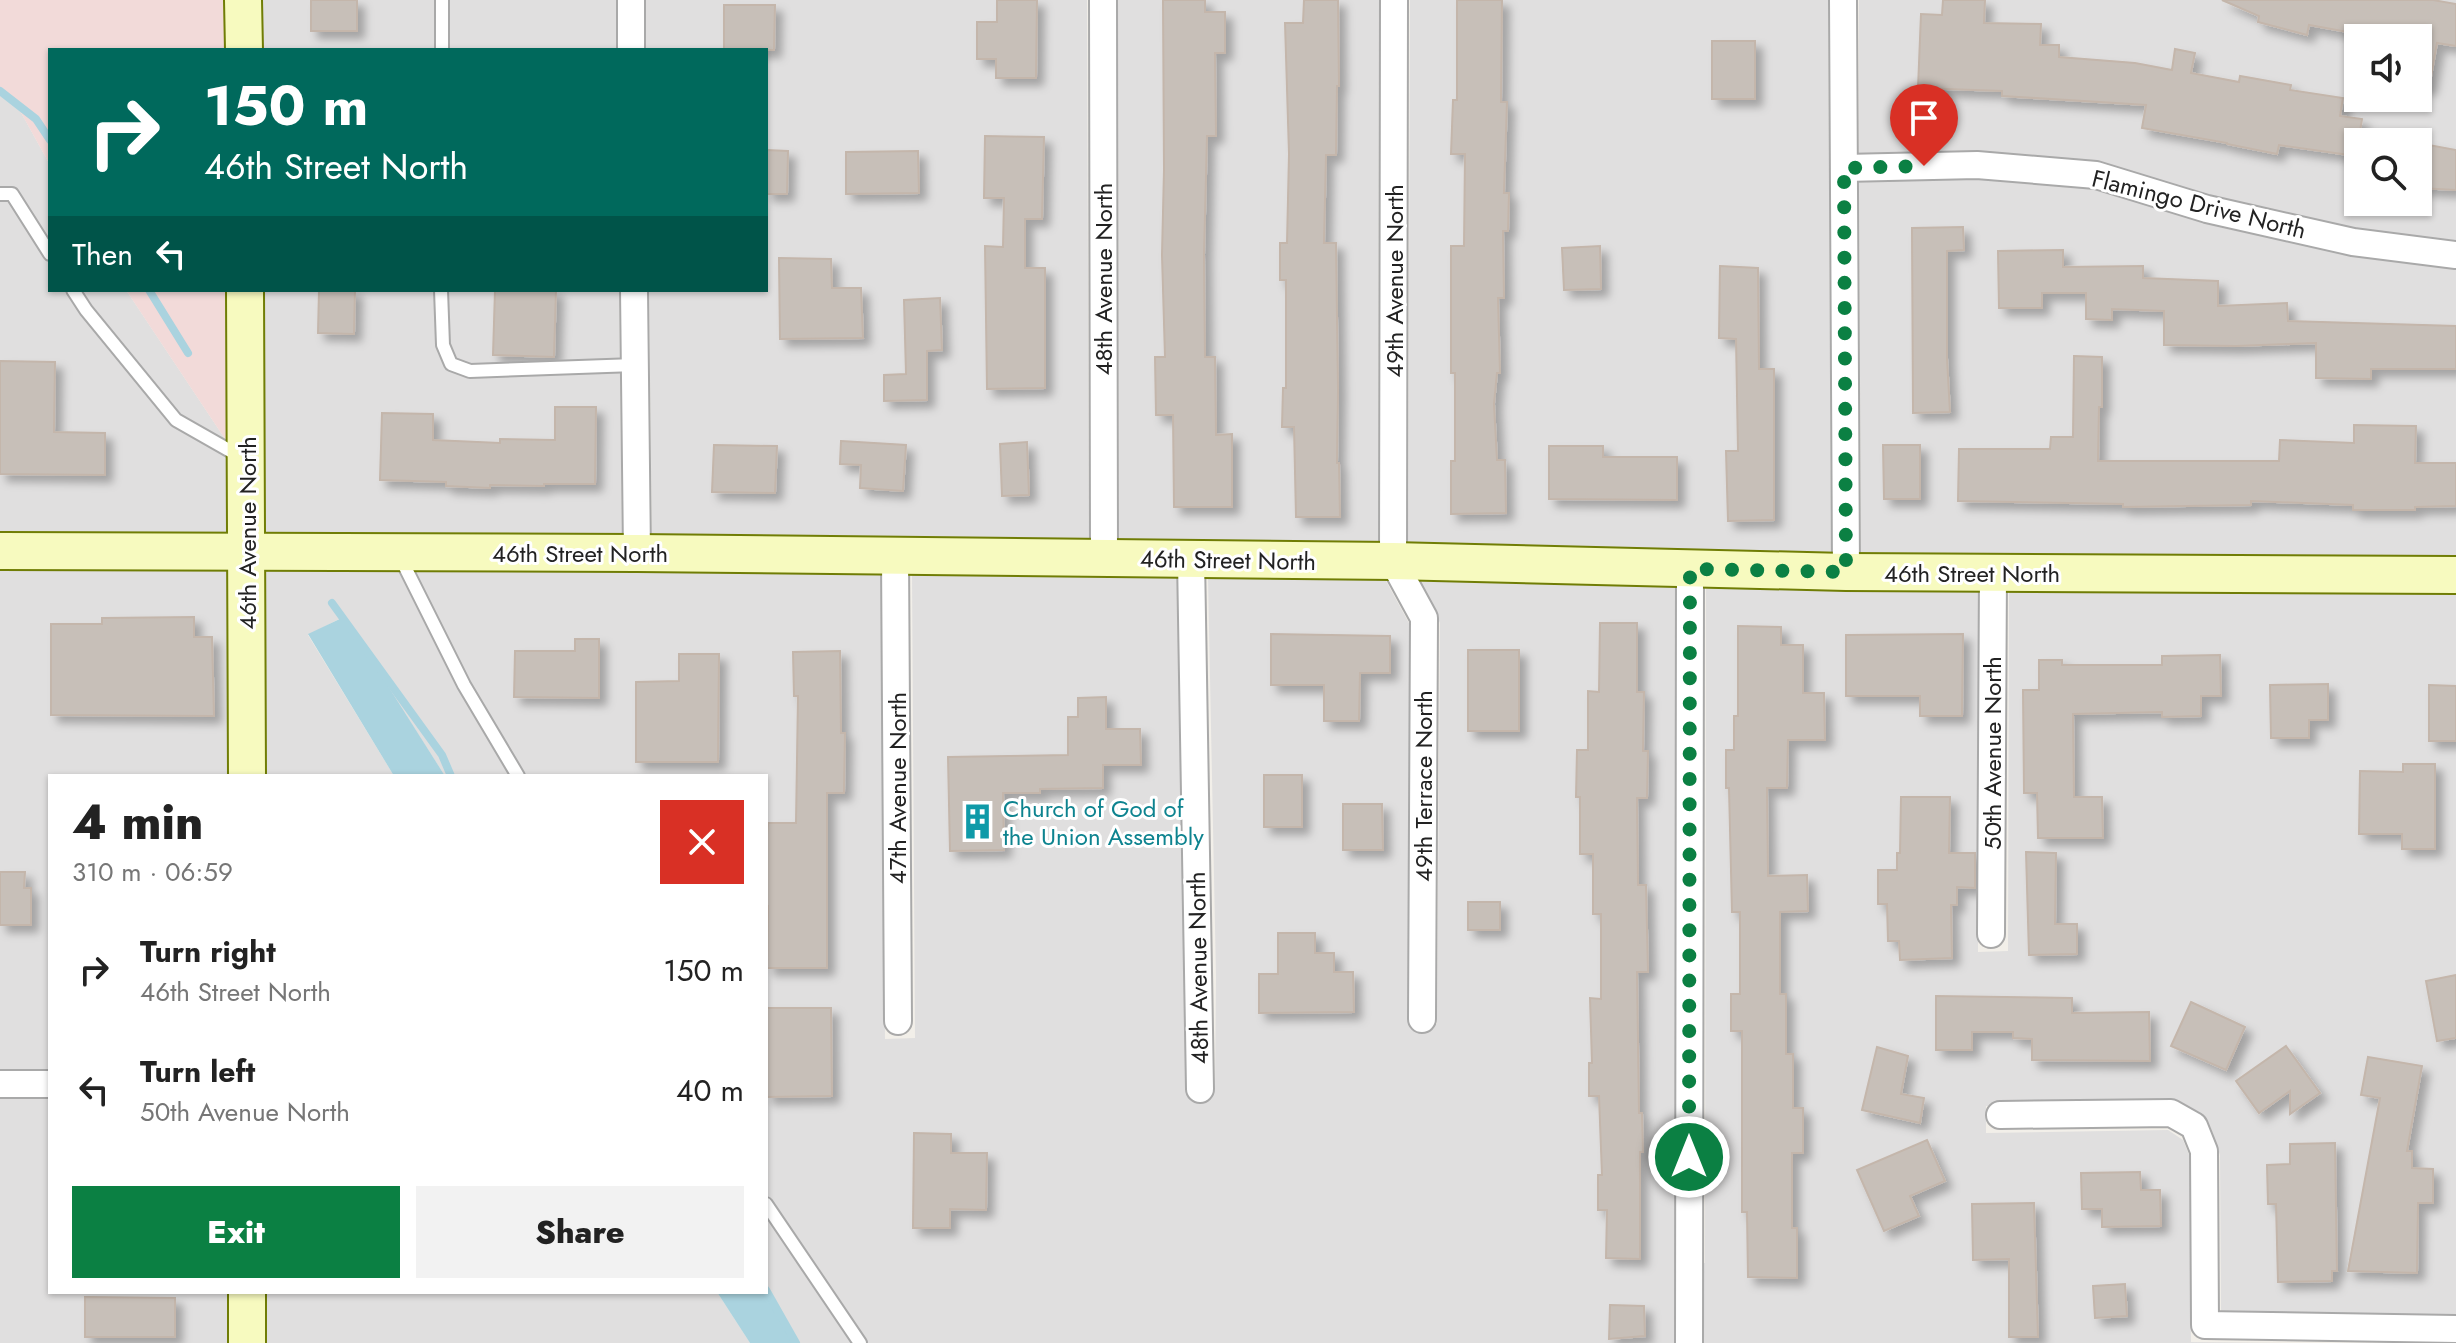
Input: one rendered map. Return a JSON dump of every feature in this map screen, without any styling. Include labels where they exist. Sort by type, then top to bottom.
[{"type":"street","points":[[243,0],[244,48]]},
{"type":"street","points":[[631,0],[631,48]]},
{"type":"street","name":"48th Avenue North","points":[[1103,0],[1104,558]]},
{"type":"street","name":"49th Avenue North","points":[[1393,561],[1394,0]]},
{"type":"street","points":[[1843,0],[1846,572]]},
{"type":"street","name":"Flamingo Drive North","points":[[1844,168],[1977,165],[2096,175],[2207,209],[2353,242],[2456,255]]},
{"type":"street","name":"46th Avenue North","points":[[245,292],[247,774]]},
{"type":"street","points":[[634,292],[637,553]]},
{"type":"street","name":"46th Street North","points":[[0,551],[637,553],[1393,561],[1846,572],[2456,575]]},
{"type":"street","name":"47th Avenue North","points":[[895,556],[898,1021]]},
{"type":"street","name":"48th Avenue North","points":[[1191,559],[1200,1089]]},
{"type":"street","name":"49th Terrace North","points":[[1393,561],[1424,618],[1422,1019]]},
{"type":"street","points":[[1689,1343],[1690,569]]},
{"type":"street","name":"50th Avenue North","points":[[1991,934],[1993,573]]},
{"type":"street","points":[[0,1084],[48,1084]]},
{"type":"street","points":[[2000,1115],[2171,1113],[2194,1126],[2204,1151],[2205,1325],[2456,1329]]},
{"type":"street","points":[[247,1294],[247,1343]]},
{"type":"lane","points":[[442,0],[442,48]]},
{"type":"lane","points":[[0,194],[12,194],[48,251]]},
{"type":"lane","points":[[74,292],[176,420],[247,461]]},
{"type":"lane","points":[[441,292],[443,345],[451,364],[460,368],[470,371],[635,365]]},
{"type":"lane","points":[[398,552],[464,685],[517,774]]},
{"type":"lane","points":[[768,1207],[860,1343]]},
{"type":"shaded area","points":[[0,0],[228,0],[228,48],[48,48],[48,161],[14,100],[0,91]]},
{"type":"shaded area","points":[[258,0],[616,0],[616,48],[259,48]]},
{"type":"shaded area","points":[[646,0],[1087,0],[1089,545],[652,539],[649,292],[768,292],[768,48],[646,48]]},
{"type":"shaded area","points":[[1118,0],[1379,0],[1378,547],[1119,545]]},
{"type":"shaded area","points":[[1410,0],[1828,0],[1831,558],[1408,548]]},
{"type":"shaded area","points":[[1859,0],[2456,0],[2456,241],[2356,229],[2211,196],[2097,162],[1979,152],[1859,154]]},
{"type":"shaded area","points":[[0,91],[14,100],[48,161],[48,292],[127,292],[231,448],[232,538],[0,537]]},
{"type":"shaded area","points":[[1977,179],[2092,188],[2204,222],[2351,255],[2456,269],[2456,562],[1861,558],[1859,181]]},
{"type":"shaded area","points":[[127,292],[230,292],[231,448]]},
{"type":"shaded area","points":[[260,292],[619,292],[622,539],[262,538]]},
{"type":"shaded area","points":[[232,565],[232,774],[48,774],[48,1071],[0,1070],[0,570]]},
{"type":"shaded area","points":[[263,569],[881,574],[885,1039],[915,1038],[912,574],[1177,577],[1188,1088],[1215,1089],[1216,977],[1208,577],[1385,579],[1410,625],[1408,1021],[1437,1024],[1440,623],[1419,579],[1676,586],[1675,1264],[1705,1263],[1706,587],[1979,591],[1978,952],[2008,951],[2009,591],[2456,593],[2456,1320],[2221,1315],[2220,1155],[2210,1126],[2172,1103],[1986,1106],[1986,1133],[2168,1130],[2183,1140],[2190,1157],[2191,1342],[2284,1343],[793,1343],[765,1294],[768,1294],[768,774],[444,774],[343,617],[308,635],[393,774],[264,774]]},
{"type":"shaded area","points":[[0,1097],[48,1098],[48,1294],[232,1294],[232,1343],[0,1343]]},
{"type":"shaded area","points":[[264,1294],[718,1294],[750,1343],[264,1343]]},
{"type":"water","points":[[344,617],[444,774],[393,774],[308,634]]},
{"type":"water","points":[[718,1294],[765,1294],[793,1343],[750,1343]]},
{"type":"building","points":[[311,0],[357,0],[357,31],[311,31]]},
{"type":"building","points":[[997,0],[1037,0],[1036,78],[996,78],[996,59],[977,59],[977,22],[997,22]]},
{"type":"building","points":[[1163,0],[1205,0],[1205,12],[1225,12],[1225,53],[1215,53],[1216,136],[1207,136],[1205,357],[1215,357],[1216,435],[1232,434],[1232,507],[1174,507],[1173,415],[1156,415],[1155,357],[1165,357],[1162,255]]},
{"type":"building","points":[[1304,0],[1338,0],[1336,155],[1326,155],[1324,243],[1336,243],[1340,517],[1296,517],[1294,427],[1282,427],[1283,388],[1286,388],[1286,280],[1280,280],[1280,243],[1287,243],[1289,154],[1285,23],[1303,23]]},
{"type":"building","points":[[1457,0],[1502,0],[1501,102],[1507,102],[1504,193],[1509,193],[1508,231],[1503,231],[1504,298],[1498,298],[1500,373],[1497,373],[1494,404],[1497,460],[1505,460],[1506,513],[1451,514],[1451,461],[1455,461],[1455,373],[1451,373],[1451,246],[1464,246],[1465,154],[1451,154],[1453,100],[1457,100]]},
{"type":"building","points":[[1943,0],[1985,0],[1984,23],[2041,24],[2040,45],[2059,45],[2059,57],[2135,63],[2172,70],[2175,49],[2195,53],[2191,73],[2239,82],[2240,76],[2291,85],[2290,90],[2343,98],[2340,116],[2362,119],[2361,128],[2344,128],[2344,154],[2279,145],[2277,154],[2142,128],[2146,105],[2002,96],[2002,91],[1918,88],[1921,14],[1942,15]]},
{"type":"building","points":[[2222,0],[2433,0],[2456,4],[2456,46],[2437,43],[2432,71],[2432,24],[2344,24],[2344,31],[2309,25],[2307,35],[2258,22],[2259,16]]},
{"type":"building","points":[[724,5],[775,5],[774,50],[724,48]]},
{"type":"building","points":[[1712,41],[1755,41],[1755,99],[1712,99]]},
{"type":"building","points":[[985,136],[1044,137],[1042,219],[1025,219],[1025,268],[1045,268],[1045,388],[987,389],[985,246],[1003,247],[1004,198],[984,198]]},
{"type":"building","points":[[2432,146],[2456,150],[2456,190],[2432,189]]},
{"type":"building","points":[[768,150],[788,151],[787,194],[768,194]]},
{"type":"building","points":[[918,151],[919,193],[846,194],[846,152]]},
{"type":"building","points":[[1963,227],[1964,250],[1947,251],[1950,412],[1913,413],[1912,228]]},
{"type":"building","points":[[1600,246],[1601,289],[1564,290],[1562,248]]},
{"type":"building","points":[[2063,250],[2063,267],[2143,266],[2143,278],[2218,281],[2218,306],[2287,303],[2288,321],[2456,326],[2456,369],[2371,369],[2371,379],[2316,378],[2316,343],[2164,345],[2164,311],[2112,309],[2112,320],[2086,319],[2086,293],[2042,293],[2042,308],[1999,308],[1998,251]]},
{"type":"building","points":[[779,258],[831,259],[832,288],[861,288],[863,338],[780,339]]},
{"type":"building","points":[[1720,266],[1758,268],[1759,369],[1774,369],[1774,520],[1728,521],[1726,451],[1738,451],[1736,339],[1719,338]]},
{"type":"building","points":[[319,292],[355,292],[354,334],[318,333]]},
{"type":"building","points":[[495,292],[556,292],[554,357],[493,355]]},
{"type":"building","points":[[940,298],[942,350],[927,351],[927,400],[884,401],[884,375],[906,374],[904,300]]},
{"type":"building","points":[[2074,356],[2102,357],[2098,461],[2279,461],[2280,440],[2354,443],[2354,425],[2416,426],[2415,463],[2456,463],[2456,506],[2415,507],[2415,510],[2353,510],[2353,505],[2251,501],[2251,505],[2123,507],[2123,504],[1958,501],[1959,449],[2050,449],[2051,437],[2073,437]]},
{"type":"building","points":[[0,361],[55,362],[54,432],[105,433],[105,475],[0,474]]},
{"type":"building","points":[[555,407],[596,407],[595,484],[490,485],[490,488],[446,486],[446,482],[380,480],[382,413],[433,414],[433,440],[500,443],[500,439],[555,440]]},
{"type":"building","points":[[841,441],[906,445],[903,491],[860,488],[861,465],[840,464]]},
{"type":"building","points":[[1027,442],[1029,495],[1002,496],[1000,444]]},
{"type":"building","points":[[714,445],[777,446],[775,493],[712,492]]},
{"type":"building","points":[[1883,445],[1920,445],[1920,499],[1884,499]]},
{"type":"building","points":[[1549,446],[1603,446],[1603,457],[1677,457],[1677,500],[1549,499]]},
{"type":"building","points":[[194,617],[194,637],[212,637],[214,716],[51,715],[51,624],[102,624],[102,618]]},
{"type":"building","points":[[1600,623],[1637,623],[1637,692],[1644,692],[1643,751],[1648,751],[1647,798],[1637,798],[1638,885],[1646,885],[1648,972],[1637,972],[1639,1113],[1642,1113],[1643,1152],[1640,1152],[1640,1259],[1606,1258],[1607,1210],[1598,1210],[1598,1175],[1602,1175],[1599,1096],[1589,1096],[1589,1063],[1592,1063],[1590,998],[1601,999],[1601,914],[1593,914],[1593,854],[1580,854],[1577,750],[1588,750],[1588,691],[1599,692]]},
{"type":"building","points":[[1738,626],[1781,627],[1781,645],[1803,645],[1803,693],[1824,693],[1825,740],[1788,740],[1787,788],[1767,788],[1768,876],[1807,875],[1808,911],[1780,912],[1780,994],[1786,994],[1786,1054],[1793,1054],[1793,1108],[1803,1108],[1803,1153],[1792,1153],[1792,1228],[1797,1228],[1797,1278],[1748,1277],[1747,1212],[1742,1212],[1742,1031],[1731,1031],[1731,994],[1740,994],[1740,912],[1732,912],[1729,788],[1726,788],[1726,750],[1734,750],[1734,716],[1738,716]]},
{"type":"building","points":[[1271,634],[1390,636],[1390,673],[1360,673],[1359,721],[1324,721],[1324,685],[1271,685]]},
{"type":"building","points":[[1963,634],[1962,716],[1920,716],[1920,696],[1846,696],[1846,635]]},
{"type":"building","points":[[575,639],[599,639],[599,698],[514,697],[515,651],[575,651]]},
{"type":"building","points":[[1468,650],[1519,650],[1519,731],[1468,731]]},
{"type":"building","points":[[840,651],[841,733],[845,733],[844,793],[827,793],[827,968],[768,968],[768,823],[796,823],[798,696],[794,696],[793,652]]},
{"type":"building","points":[[679,654],[719,654],[718,762],[636,762],[636,682],[679,681]]},
{"type":"building","points":[[2220,655],[2221,696],[2201,696],[2201,716],[2162,717],[2162,712],[2073,714],[2074,797],[2102,797],[2103,838],[2038,838],[2037,793],[2024,793],[2023,690],[2039,690],[2039,660],[2062,660],[2062,665],[2162,665],[2162,656]]},
{"type":"building","points":[[2328,684],[2328,720],[2309,720],[2309,738],[2271,738],[2270,685]]},
{"type":"building","points":[[2429,685],[2456,686],[2456,741],[2429,741]]},
{"type":"building","points":[[1106,697],[1106,729],[1140,729],[1141,765],[1103,765],[1103,788],[1003,793],[1004,850],[950,851],[948,757],[1068,755],[1068,717],[1078,717],[1078,698]]},
{"type":"building","points":[[2403,764],[2435,764],[2435,849],[2402,849],[2402,834],[2359,834],[2360,771],[2403,772]]},
{"type":"building","points":[[1264,775],[1302,775],[1302,827],[1264,827]]},
{"type":"building","points":[[1901,797],[1950,797],[1949,853],[1975,853],[1975,888],[1957,887],[1957,905],[1951,905],[1952,958],[1900,960],[1899,941],[1888,941],[1887,904],[1878,904],[1878,870],[1897,870]]},
{"type":"building","points":[[1343,804],[1382,804],[1383,850],[1343,850]]},
{"type":"building","points":[[2026,852],[2056,853],[2055,924],[2077,924],[2077,954],[2029,955]]},
{"type":"building","points":[[0,872],[25,872],[24,888],[31,888],[31,925],[0,925]]},
{"type":"building","points":[[1468,902],[1500,902],[1500,930],[1468,930]]},
{"type":"building","points":[[1278,933],[1315,933],[1315,953],[1334,953],[1334,972],[1353,972],[1354,1012],[1259,1013],[1259,974],[1278,974]]},
{"type":"building","points":[[2456,975],[2456,1038],[2437,1041],[2426,981]]},
{"type":"building","points":[[1936,996],[2072,998],[2072,1013],[2149,1012],[2150,1061],[2032,1060],[2032,1039],[2013,1038],[2013,1032],[1972,1032],[1972,1050],[1936,1050]]},
{"type":"building","points":[[2191,1002],[2245,1027],[2226,1070],[2171,1046]]},
{"type":"building","points":[[768,1008],[831,1008],[832,1096],[768,1097]]},
{"type":"building","points":[[2286,1046],[2320,1093],[2290,1114],[2290,1091],[2259,1113],[2236,1081]]},
{"type":"building","points":[[1877,1047],[1908,1056],[1901,1094],[1924,1098],[1920,1123],[1862,1110]]},
{"type":"building","points":[[2368,1057],[2422,1066],[2407,1151],[2412,1151],[2412,1168],[2433,1169],[2433,1203],[2418,1203],[2417,1273],[2348,1271],[2380,1098],[2361,1095]]},
{"type":"building","points":[[914,1133],[951,1134],[951,1153],[987,1153],[986,1210],[950,1209],[950,1228],[913,1228]]},
{"type":"building","points":[[1927,1140],[1945,1181],[1910,1196],[1919,1216],[1884,1231],[1857,1170]]},
{"type":"building","points":[[2335,1143],[2337,1271],[2332,1271],[2332,1281],[2278,1282],[2276,1204],[2268,1204],[2267,1165],[2290,1164],[2290,1144]]},
{"type":"building","points":[[2140,1172],[2141,1190],[2160,1190],[2161,1226],[2102,1227],[2102,1209],[2082,1209],[2081,1173]]},
{"type":"building","points":[[2034,1203],[2038,1337],[2009,1337],[2009,1259],[1973,1260],[1972,1204]]},
{"type":"building","points":[[2125,1284],[2127,1316],[2095,1318],[2093,1286]]},
{"type":"building","points":[[85,1297],[175,1298],[175,1337],[85,1337]]},
{"type":"building","points":[[1610,1305],[1644,1306],[1645,1336],[1609,1339]]},
{"type":"waterway","points":[[0,91],[36,119],[48,137]]},
{"type":"waterway","points":[[150,292],[188,353]]},
{"type":"waterway","points":[[332,603],[442,755],[450,774]]},
{"type":"waterway","points":[[768,1294],[796,1343]]},
{"type":"place","name":"Church of God of the Union Assembly","points":[[977,822]]},
{"type":"route","points":[[1689,1157],[1690,569],[1846,572],[1844,168],[1924,166]]}]
